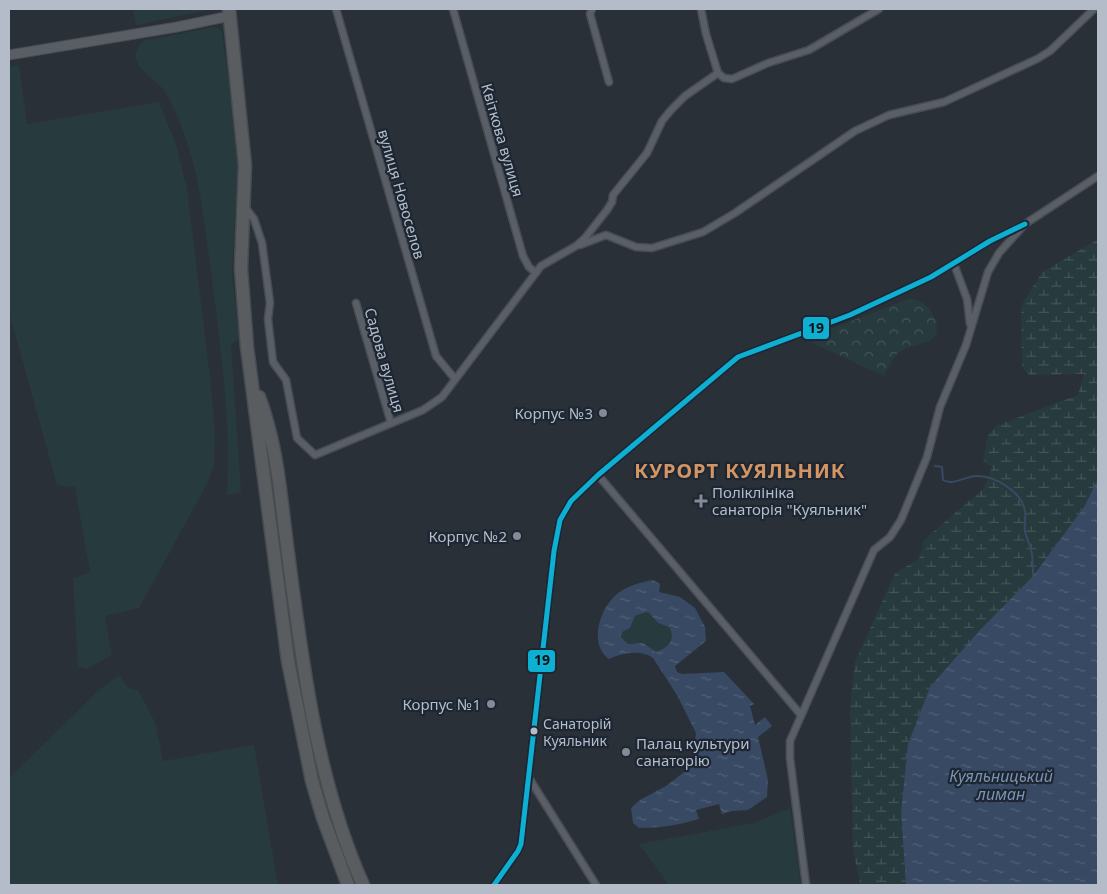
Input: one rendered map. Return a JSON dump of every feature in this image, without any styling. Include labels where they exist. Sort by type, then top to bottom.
[{"type":"highway","points":[[229,12],[245,165],[241,268],[248,347],[288,661],[312,781],[323,818],[348,885]]},
{"type":"highway","points":[[252,378],[266,416],[276,454],[304,664],[327,784],[363,885]]},
{"type":"street","name":"вулиця Новоселов","points":[[336,9],[436,356],[455,379]]},
{"type":"street","name":"Квіткова вулиця","points":[[453,9],[523,256],[529,267],[540,271]]},
{"type":"street","points":[[592,9],[590,14],[609,82]]},
{"type":"street","points":[[701,9],[718,74],[724,78],[732,79],[768,63],[809,50],[879,9]]},
{"type":"street","points":[[599,222],[606,234],[636,247],[652,248],[710,229],[854,131],[890,115],[944,102],[1037,59],[1050,51],[1094,9]]},
{"type":"street","points":[[9,55],[168,29],[229,12]]},
{"type":"street","points":[[244,206],[254,219],[262,243],[270,303],[268,319],[273,362],[286,380],[297,438],[315,455],[423,410],[442,397],[540,271],[576,246],[599,222],[612,202],[613,194],[647,153],[662,121],[670,110],[685,96],[718,74]]},
{"type":"street","points":[[494,885],[518,851],[520,844],[557,535],[560,520],[567,507],[598,475],[738,357],[850,315],[931,277],[990,241],[1024,224],[1098,176]]},
{"type":"street","points":[[806,885],[789,744],[874,550],[890,537],[901,520],[927,457],[940,407],[966,344],[988,272],[1006,243],[1024,224]]},
{"type":"street","points":[[576,246],[606,234]]},
{"type":"street","points":[[954,264],[967,299],[970,328]]},
{"type":"street","name":"Садова вулиця","points":[[356,303],[390,423]]},
{"type":"street","points":[[598,475],[801,715]]},
{"type":"street","points":[[529,778],[596,885]]},
{"type":"green space","points":[[133,9],[213,9],[136,25]]},
{"type":"green space","points":[[214,27],[220,29],[222,33],[239,156],[232,272],[239,339],[231,344],[241,492],[227,495],[228,453],[224,382],[210,264],[197,182],[186,139],[171,103],[163,89],[139,66],[136,56],[138,48],[143,41]]},
{"type":"green space","points":[[19,65],[27,124],[159,102],[176,144],[187,189],[210,377],[215,432],[214,465],[207,484],[139,608],[105,616],[112,655],[87,669],[78,667],[73,578],[90,572],[75,487],[57,485],[9,312],[9,67]]},
{"type":"green space","points":[[1097,240],[1098,479],[1084,507],[1033,576],[978,632],[930,687],[908,744],[901,812],[906,885],[860,885],[853,848],[850,706],[855,662],[895,573],[919,559],[924,540],[984,488],[992,467],[983,460],[988,435],[998,425],[1078,395],[1084,374],[1029,375],[1022,367],[1021,306],[1042,272]]},
{"type":"green space","points":[[914,299],[924,304],[932,312],[937,328],[935,335],[926,342],[904,349],[898,353],[884,376],[813,343],[812,336],[906,300]]},
{"type":"green space","points":[[646,612],[658,623],[669,627],[672,636],[670,643],[656,653],[643,645],[636,643],[628,644],[621,637],[622,632],[632,625],[636,615]]},
{"type":"green space","points":[[119,675],[128,688],[138,690],[155,722],[163,761],[254,745],[278,885],[9,885],[9,778],[100,689]]},
{"type":"green space","points":[[790,808],[801,885],[669,885],[639,844],[754,823]]},
{"type":"water","name":"Куяльницький лиман","points":[[1098,479],[1098,885],[906,885],[901,812],[908,744],[930,687],[978,632],[1033,576],[1084,507]]},
{"type":"water","points":[[653,580],[660,584],[659,592],[680,597],[695,608],[705,627],[706,641],[675,666],[677,672],[682,674],[724,672],[754,704],[750,706],[755,725],[765,717],[772,726],[758,737],[768,780],[767,797],[748,810],[722,814],[719,804],[696,810],[699,819],[684,823],[662,827],[639,828],[633,823],[631,808],[640,800],[666,786],[692,766],[696,733],[677,695],[653,658],[648,655],[631,653],[609,659],[599,644],[598,636],[601,617],[611,600],[625,589]],"holes":[[[646,612],[658,623],[669,627],[672,636],[670,643],[656,652],[643,643],[628,644],[621,637],[622,632],[630,628],[635,616]]]},
{"type":"waterway","points":[[935,466],[942,467],[943,480],[947,482],[972,476],[983,476],[1006,486],[1019,498],[1025,512],[1025,531],[1032,552],[1033,576]]},
{"type":"transit line","name":"19","points":[[494,885],[521,844],[554,551],[560,520],[571,501],[598,475],[738,357],[850,315],[931,277],[990,241],[1025,224]]},
{"type":"place","name":"Корпус №3","points":[[603,413]]},
{"type":"place","name":"Поліклініка санаторія \"Куяльник\"","points":[[701,501]]},
{"type":"place","name":"Корпус №2","points":[[517,536]]},
{"type":"place","name":"Корпус №1","points":[[491,704]]},
{"type":"place","name":"Санаторій Куяльник","points":[[534,731]]},
{"type":"place","name":"Палац культури санаторію","points":[[626,752]]},
{"type":"district","name":"КУРОРТ КУЯЛЬНИК","points":[[740,470]]}]
